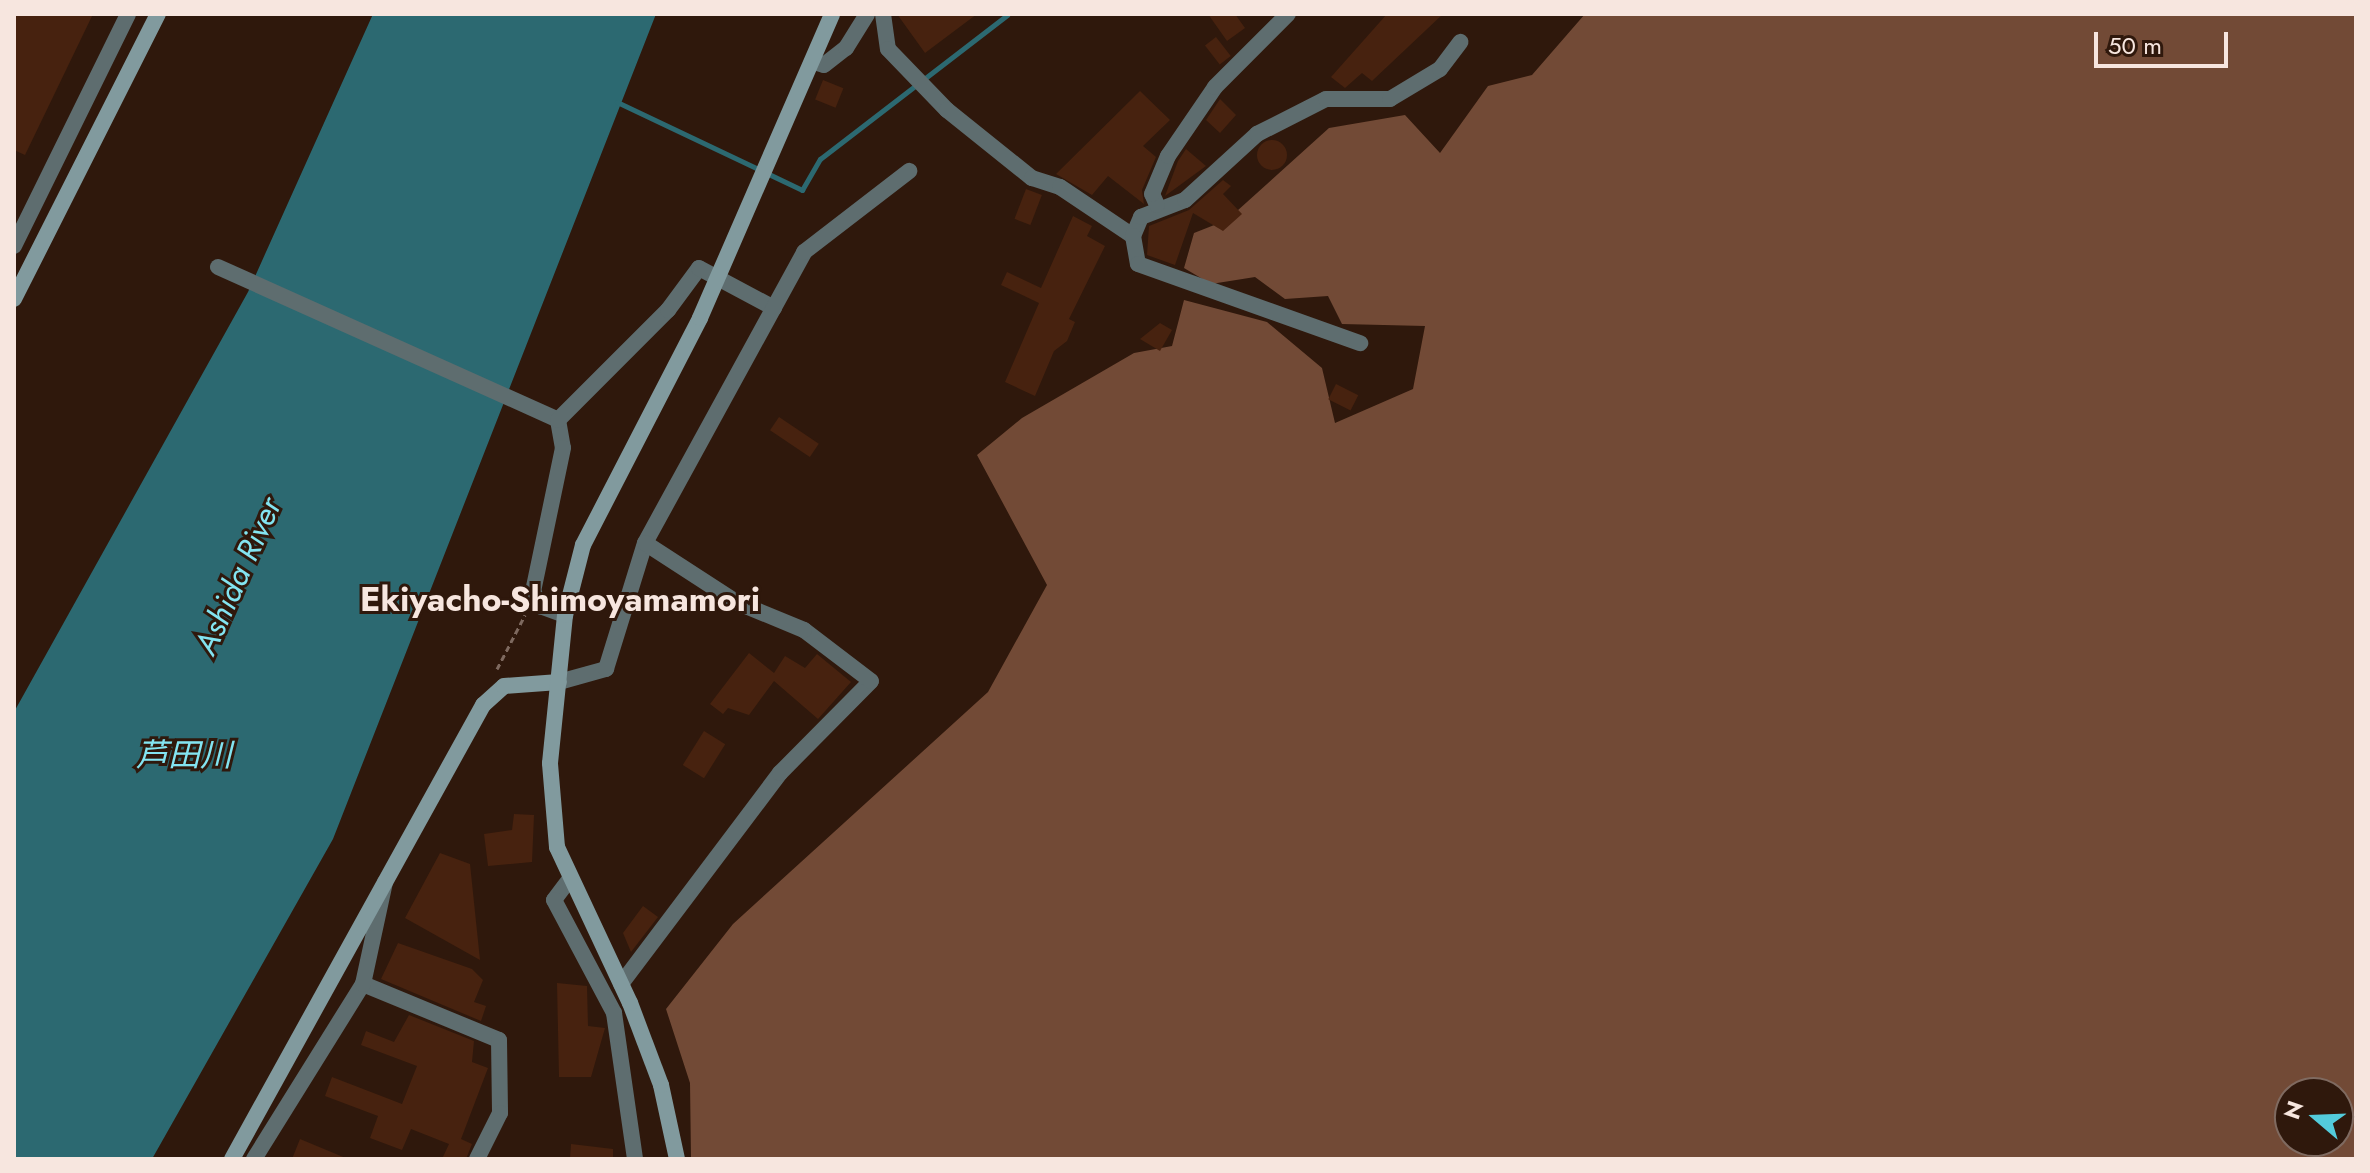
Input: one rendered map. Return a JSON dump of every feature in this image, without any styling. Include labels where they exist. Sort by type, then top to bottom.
[{"type":"street","points":[[14,246],[128,14]]},
{"type":"street","points":[[14,299],[158,14]]},
{"type":"street","points":[[677,1159],[661,1085],[621,984],[569,880],[557,847],[550,763],[565,615],[583,545],[717,279],[814,62],[832,14]]},
{"type":"street","points":[[814,62],[824,65],[846,48],[867,14]]},
{"type":"street","points":[[883,14],[888,49],[916,71],[1009,162],[1133,236]]},
{"type":"street","points":[[1157,205],[1152,194],[1168,156],[1215,87],[1288,14]]},
{"type":"street","points":[[1360,343],[1138,264],[1133,236],[1157,205],[1185,200],[1257,134],[1326,99],[1390,99],[1440,69],[1460,42]]},
{"type":"street","points":[[232,1159],[386,871],[483,705],[504,686],[559,682],[606,669],[645,543],[804,252],[909,171]]},
{"type":"street","points":[[218,267],[558,420]]},
{"type":"street","points":[[558,420],[699,268],[774,308]]},
{"type":"street","points":[[558,420],[563,448],[533,591],[540,606],[565,615]]},
{"type":"street","points":[[621,984],[780,773],[871,681],[804,630],[736,602],[645,543]]},
{"type":"street","points":[[254,1159],[363,984],[386,871]]},
{"type":"street","points":[[569,880],[554,900],[614,1013],[635,1159]]},
{"type":"street","points":[[363,984],[499,1040],[500,1113],[477,1159]]},
{"type":"shaded area","points":[[1585,14],[2356,14],[2356,1159],[691,1159],[690,1083],[666,1009],[733,924],[988,692],[1047,585],[977,455],[1022,418],[1134,353],[1172,346],[1184,300],[1267,322],[1322,368],[1335,423],[1413,389],[1425,326],[1342,324],[1328,296],[1285,299],[1255,277],[1211,284],[1184,268],[1194,233],[1227,220],[1329,128],[1405,115],[1440,153],[1488,86],[1532,75]]},
{"type":"water","name":"芦田川","points":[[373,14],[656,14],[333,839],[152,1159],[14,1159],[14,712],[248,292]]},
{"type":"building","points":[[14,14],[93,14],[25,155],[14,150]]},
{"type":"building","points":[[897,14],[977,14],[925,53]]},
{"type":"building","points":[[1208,14],[1235,14],[1245,28],[1227,41]]},
{"type":"building","points":[[1387,14],[1443,14],[1372,81],[1362,73],[1345,88],[1331,77]]},
{"type":"building","points":[[1216,37],[1231,56],[1220,65],[1205,46]]},
{"type":"building","points":[[823,80],[843,88],[836,108],[815,99]]},
{"type":"building","points":[[1140,91],[1170,120],[1143,146],[1156,157],[1142,190],[1144,204],[1108,176],[1092,195],[1056,174]]},
{"type":"building","points":[[1220,99],[1236,115],[1220,133],[1206,120]]},
{"type":"building","points":[[1272,140],[1283,144],[1287,155],[1283,166],[1272,170],[1261,166],[1257,155],[1261,144]]},
{"type":"building","points":[[1186,149],[1206,166],[1165,196],[1178,161]]},
{"type":"building","points":[[1223,180],[1231,186],[1223,194],[1242,214],[1223,231],[1193,213],[1175,265],[1147,255],[1149,226],[1189,210]]},
{"type":"building","points":[[1026,189],[1042,195],[1030,225],[1015,219]]},
{"type":"building","points":[[1073,216],[1092,226],[1087,236],[1105,246],[1069,319],[1075,322],[1067,341],[1054,351],[1035,396],[1005,382],[1039,303],[1001,285],[1007,272],[1041,288]]},
{"type":"building","points":[[1160,323],[1172,330],[1160,351],[1140,339]]},
{"type":"building","points":[[1336,384],[1358,395],[1351,410],[1328,399]]},
{"type":"building","points":[[779,417],[819,444],[810,457],[770,430]]},
{"type":"building","points":[[749,653],[774,673],[785,656],[805,668],[817,654],[851,682],[818,719],[774,681],[749,715],[728,708],[723,714],[710,704]]},
{"type":"building","points":[[704,731],[725,744],[704,778],[683,765]]},
{"type":"building","points":[[514,814],[534,815],[532,862],[488,866],[484,834],[512,830]]},
{"type":"building","points":[[440,853],[470,864],[480,960],[405,918]]},
{"type":"building","points":[[643,906],[658,917],[631,952],[623,933]]},
{"type":"building","points":[[398,943],[472,969],[483,980],[474,1002],[486,1006],[481,1021],[381,979]]},
{"type":"building","points":[[557,983],[587,986],[588,1026],[605,1028],[591,1077],[559,1077]]},
{"type":"building","points":[[409,1015],[474,1041],[472,1062],[488,1068],[461,1139],[472,1144],[466,1159],[442,1159],[449,1144],[411,1129],[402,1150],[370,1138],[378,1116],[325,1096],[332,1077],[402,1104],[417,1066],[361,1045],[366,1031],[394,1042]]},
{"type":"building","points":[[300,1139],[348,1159],[292,1159]]},
{"type":"building","points":[[571,1144],[613,1149],[613,1159],[570,1159]]},
{"type":"waterway","points":[[617,102],[802,190],[820,159],[1008,14]]},
{"type":"district","name":"Ekiyacho-Shimoyamamori","points":[[560,600]]},
{"type":"water label","name":"Ashida River","points":[[238,576]]}]
